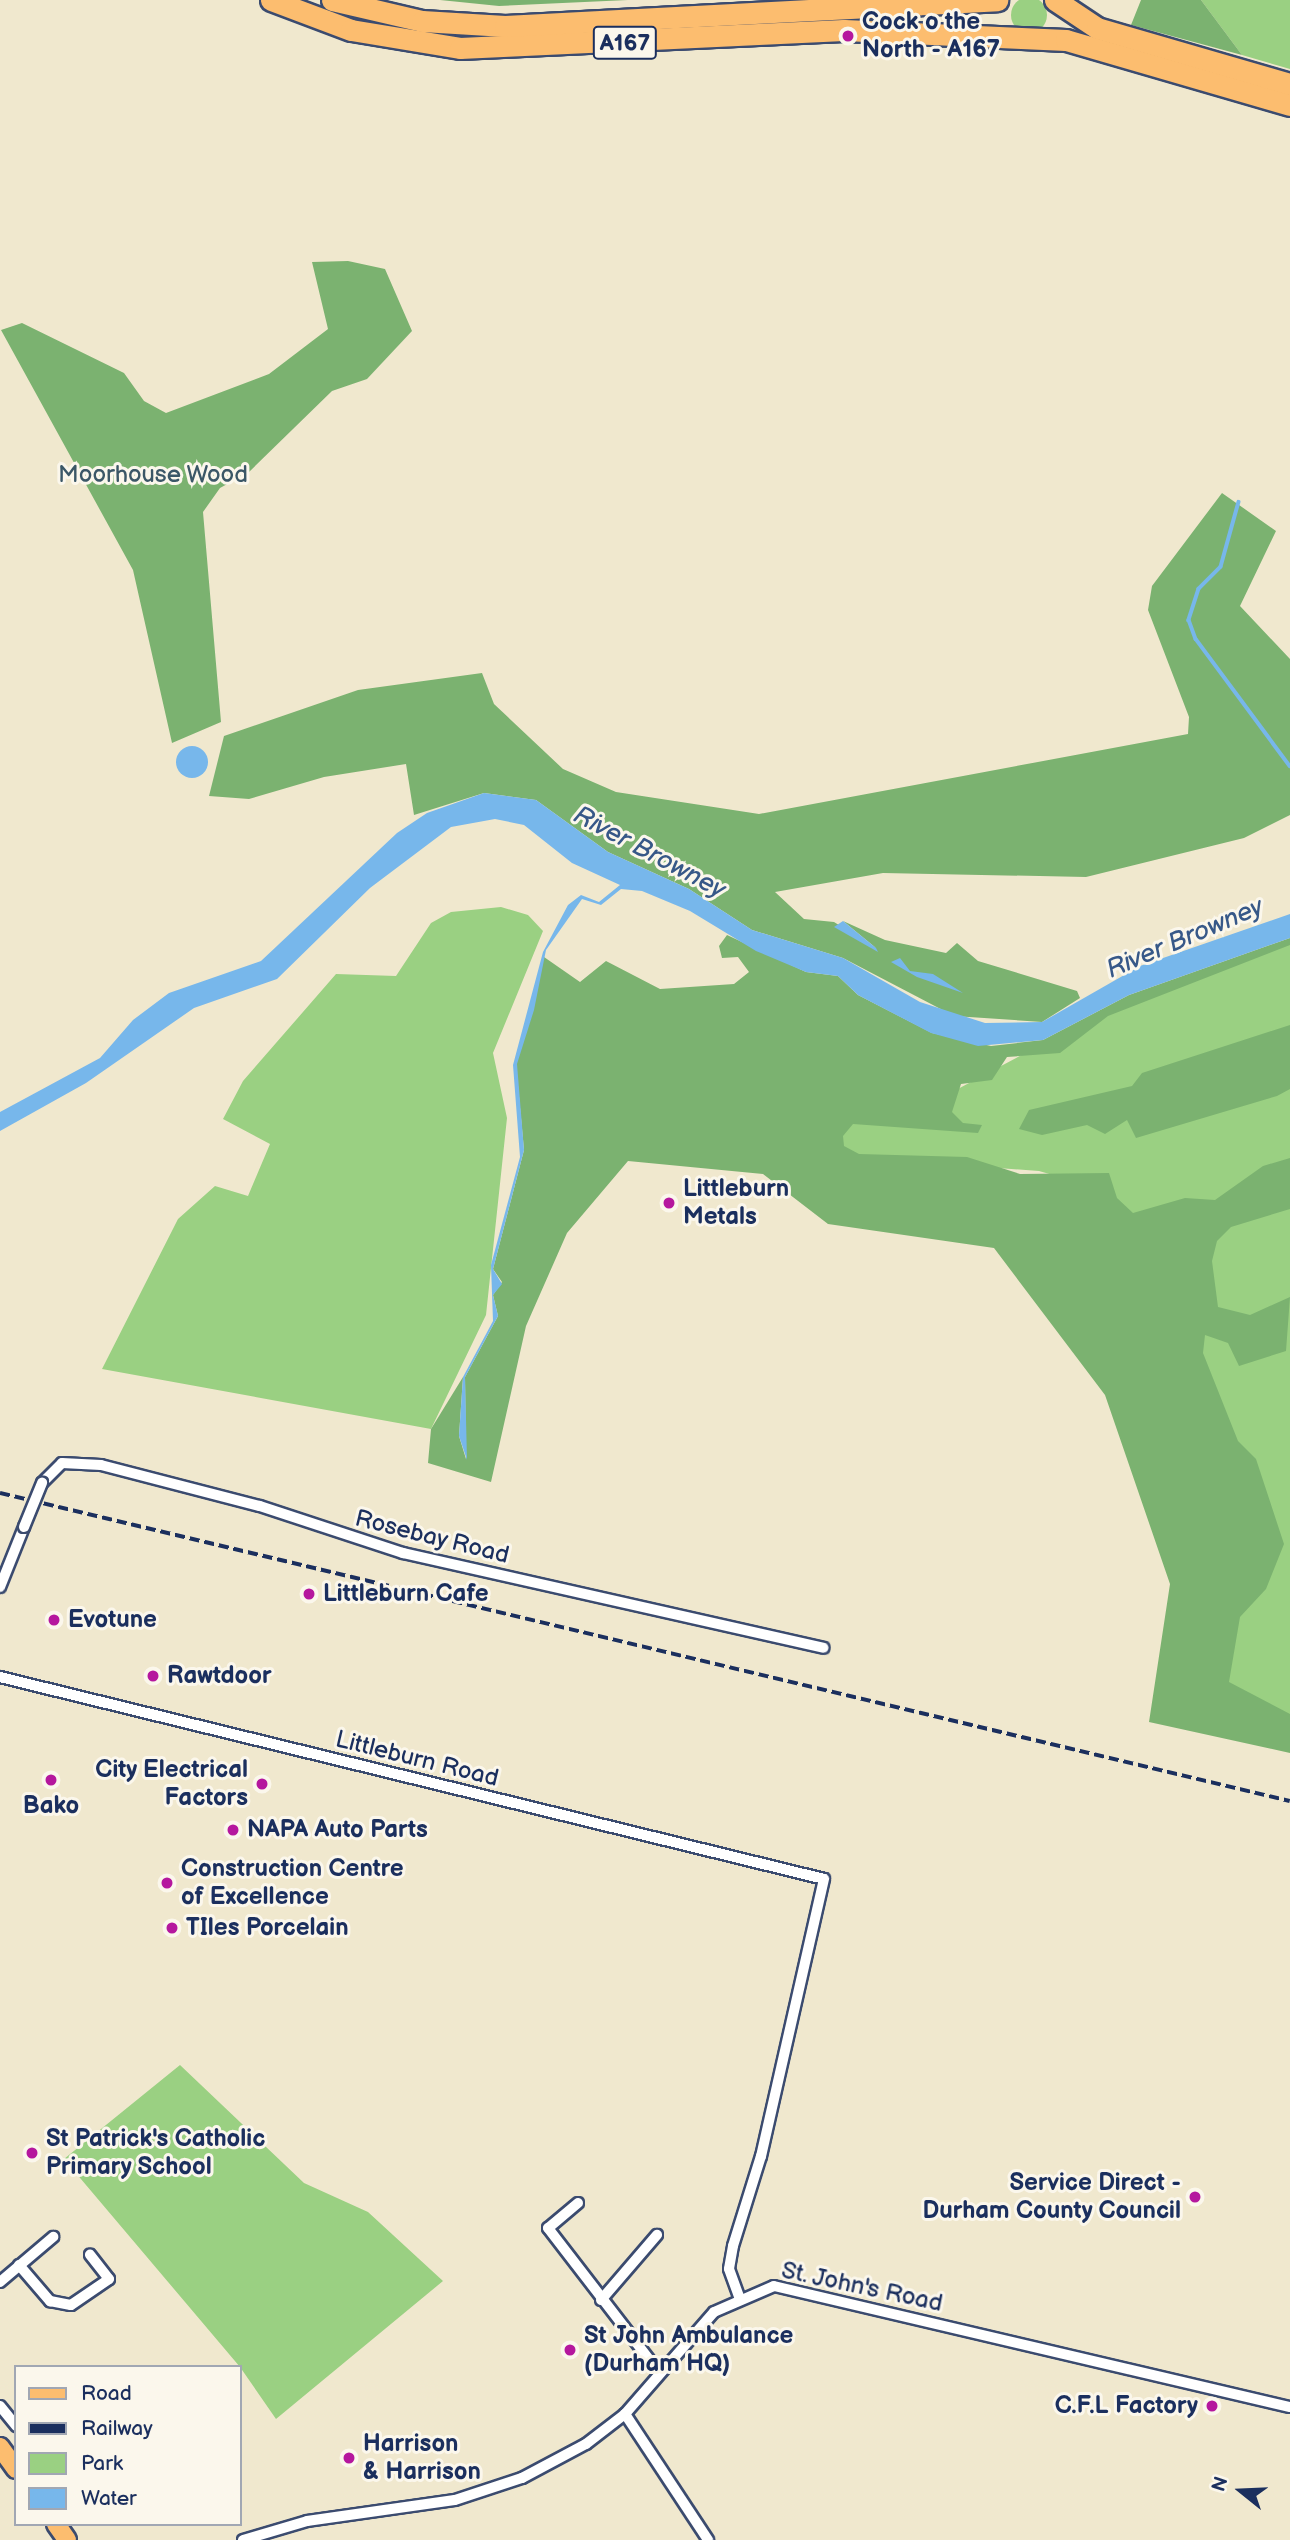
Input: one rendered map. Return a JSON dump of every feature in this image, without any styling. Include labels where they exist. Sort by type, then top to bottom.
[{"type":"highway","name":"A167","points":[[271,0],[380,37],[460,48],[898,29],[1084,43],[1290,105]]},
{"type":"highway","name":"A167","points":[[332,0],[422,21],[505,26],[997,0]]},
{"type":"highway","points":[[1005,0],[1006,25],[1034,40],[1054,18],[1054,0]]},
{"type":"highway","points":[[1054,0],[1097,28],[1290,84]]},
{"type":"main road","points":[[0,2447],[14,2466]]},
{"type":"street","name":"Rosebay Road","points":[[0,1587],[42,1483],[62,1463],[101,1465],[260,1506],[403,1553],[823,1648]]},
{"type":"street","name":"Littleburn Road","points":[[0,1677],[824,1879],[761,2156],[733,2246],[729,2269],[739,2297]]},
{"type":"street","points":[[578,2203],[548,2228],[659,2372]]},
{"type":"street","points":[[601,2300],[657,2235]]},
{"type":"street","points":[[0,2282],[53,2237]]},
{"type":"street","points":[[19,2265],[50,2301],[71,2305],[109,2279],[90,2255]]},
{"type":"street","name":"St. John's Road","points":[[243,2540],[307,2521],[455,2500],[522,2478],[586,2444],[625,2414],[714,2312],[739,2297],[774,2286],[1290,2407]]},
{"type":"street","points":[[0,2406],[14,2424]]},
{"type":"street","points":[[625,2414],[708,2540]]},
{"type":"green space","points":[[1020,-1],[1038,-1],[1046,8],[1046,22],[1036,32],[1022,32],[1012,22],[1012,8]]},
{"type":"green space","points":[[440,0],[628,0],[499,6]]},
{"type":"green space","points":[[1141,0],[1201,0],[1242,55],[1131,25]]},
{"type":"green space","points":[[1201,0],[1290,0],[1290,69],[1242,55]]},
{"type":"green space","name":"Moorhouse Wood","points":[[348,261],[385,269],[412,331],[367,379],[332,391],[249,472],[220,488],[203,512],[221,722],[172,743],[133,570],[1,330],[22,323],[124,373],[144,401],[166,413],[269,374],[328,329],[312,262]]},
{"type":"green space","points":[[1222,493],[1276,531],[1240,606],[1290,659],[1290,815],[1244,838],[1086,877],[883,873],[775,892],[804,919],[834,922],[876,948],[843,921],[885,940],[946,953],[957,943],[978,961],[1077,991],[1080,998],[1042,1022],[954,1016],[843,958],[752,930],[689,889],[608,852],[536,800],[484,793],[414,815],[406,764],[324,777],[249,799],[209,796],[224,736],[358,690],[482,673],[494,704],[563,769],[616,792],[759,814],[1188,734],[1189,717],[1148,610],[1152,586]]},
{"type":"green space","points":[[501,907],[528,915],[543,931],[493,1053],[507,1118],[486,1315],[431,1429],[102,1369],[178,1219],[215,1186],[248,1196],[270,1144],[223,1119],[243,1081],[336,974],[396,976],[431,923],[451,912]]},
{"type":"green space","points":[[727,935],[806,972],[838,976],[858,995],[932,1033],[991,1046],[1043,1040],[1129,995],[1290,938],[1290,945],[1108,1016],[1060,1053],[1007,1057],[992,1080],[961,1084],[952,1112],[963,1123],[982,1125],[978,1133],[853,1124],[843,1136],[844,1146],[859,1154],[967,1157],[1020,1174],[1109,1173],[1117,1198],[1133,1213],[1185,1198],[1215,1200],[1263,1166],[1290,1158],[1290,1209],[1231,1227],[1217,1241],[1212,1261],[1218,1307],[1250,1315],[1290,1297],[1286,1351],[1239,1366],[1228,1343],[1205,1335],[1203,1353],[1238,1441],[1256,1459],[1284,1544],[1266,1589],[1240,1617],[1229,1682],[1290,1714],[1290,1753],[1149,1722],[1170,1584],[1105,1395],[994,1248],[828,1224],[763,1174],[628,1161],[567,1233],[526,1326],[491,1482],[428,1463],[431,1429],[463,1377],[459,1436],[466,1459],[465,1377],[498,1316],[493,1295],[502,1282],[493,1269],[524,1150],[516,1064],[544,957],[580,982],[606,961],[660,989],[734,984],[749,972],[738,957],[722,958],[719,946]]},
{"type":"green space","points":[[1290,942],[1290,1716],[1222,1688],[1112,1192],[1039,1171],[836,1156],[846,1118],[922,1108],[1093,1017]]},
{"type":"green space","points":[[1290,1025],[1290,1089],[1277,1096],[1136,1138],[1127,1120],[1105,1134],[1087,1125],[1042,1135],[1019,1129],[1029,1110],[1132,1086],[1142,1073]]},
{"type":"green space","points":[[180,2065],[304,2183],[368,2212],[443,2281],[276,2419],[242,2370],[242,2365],[238,2365],[64,2159]]},
{"type":"water","points":[[192,746],[204,750],[208,762],[204,774],[192,778],[180,774],[176,762],[180,750]]},
{"type":"water","points":[[484,793],[536,800],[608,852],[689,889],[752,930],[843,958],[920,1002],[985,1023],[1042,1022],[1140,966],[1290,914],[1290,938],[1129,995],[1043,1040],[978,1046],[931,1033],[858,995],[838,976],[806,972],[756,951],[690,911],[642,891],[621,889],[601,905],[582,899],[546,950],[534,1010],[517,1064],[524,1150],[493,1269],[502,1284],[493,1295],[498,1316],[465,1377],[467,1460],[459,1436],[463,1377],[493,1321],[491,1265],[520,1157],[513,1065],[543,952],[568,905],[581,895],[599,902],[620,885],[572,863],[524,825],[495,819],[451,827],[370,888],[277,979],[194,1008],[86,1083],[0,1131],[0,1112],[100,1058],[133,1020],[169,993],[261,961],[397,833],[427,813]]},
{"type":"water","points":[[843,921],[876,948],[878,952],[834,927]]},
{"type":"water","points":[[900,958],[910,971],[933,974],[963,993],[917,977],[891,962]]},
{"type":"waterway","points":[[1239,502],[1221,567],[1199,589],[1189,620],[1196,639],[1290,766]]},
{"type":"railway","points":[[0,1493],[1290,1801]]},
{"type":"place","name":"Cock o the North - A167","points":[[848,36]]},
{"type":"place","name":"Littleburn Metals","points":[[669,1203]]},
{"type":"place","name":"Littleburn Cafe","points":[[309,1594]]},
{"type":"place","name":"Evotune","points":[[54,1620]]},
{"type":"place","name":"Rawtdoor","points":[[153,1676]]},
{"type":"place","name":"Bako","points":[[51,1780]]},
{"type":"place","name":"City Electrical Factors","points":[[262,1784]]},
{"type":"place","name":"NAPA Auto Parts","points":[[233,1830]]},
{"type":"place","name":"Construction Centre of Excellence","points":[[167,1883]]},
{"type":"place","name":"TIles Porcelain","points":[[172,1928]]},
{"type":"place","name":"St Patrick's Catholic Primary School","points":[[32,2153]]},
{"type":"place","name":"Service Direct - Durham County Council","points":[[1195,2197]]},
{"type":"place","name":"St John Ambulance (Durham HQ)","points":[[570,2350]]},
{"type":"place","name":"C.F.L Factory","points":[[1212,2406]]},
{"type":"place","name":"Harrison & Harrison","points":[[349,2458]]},
{"type":"water label","name":"River Browney","points":[[649,853]]},
{"type":"water label","name":"River Browney","points":[[1185,939]]}]
